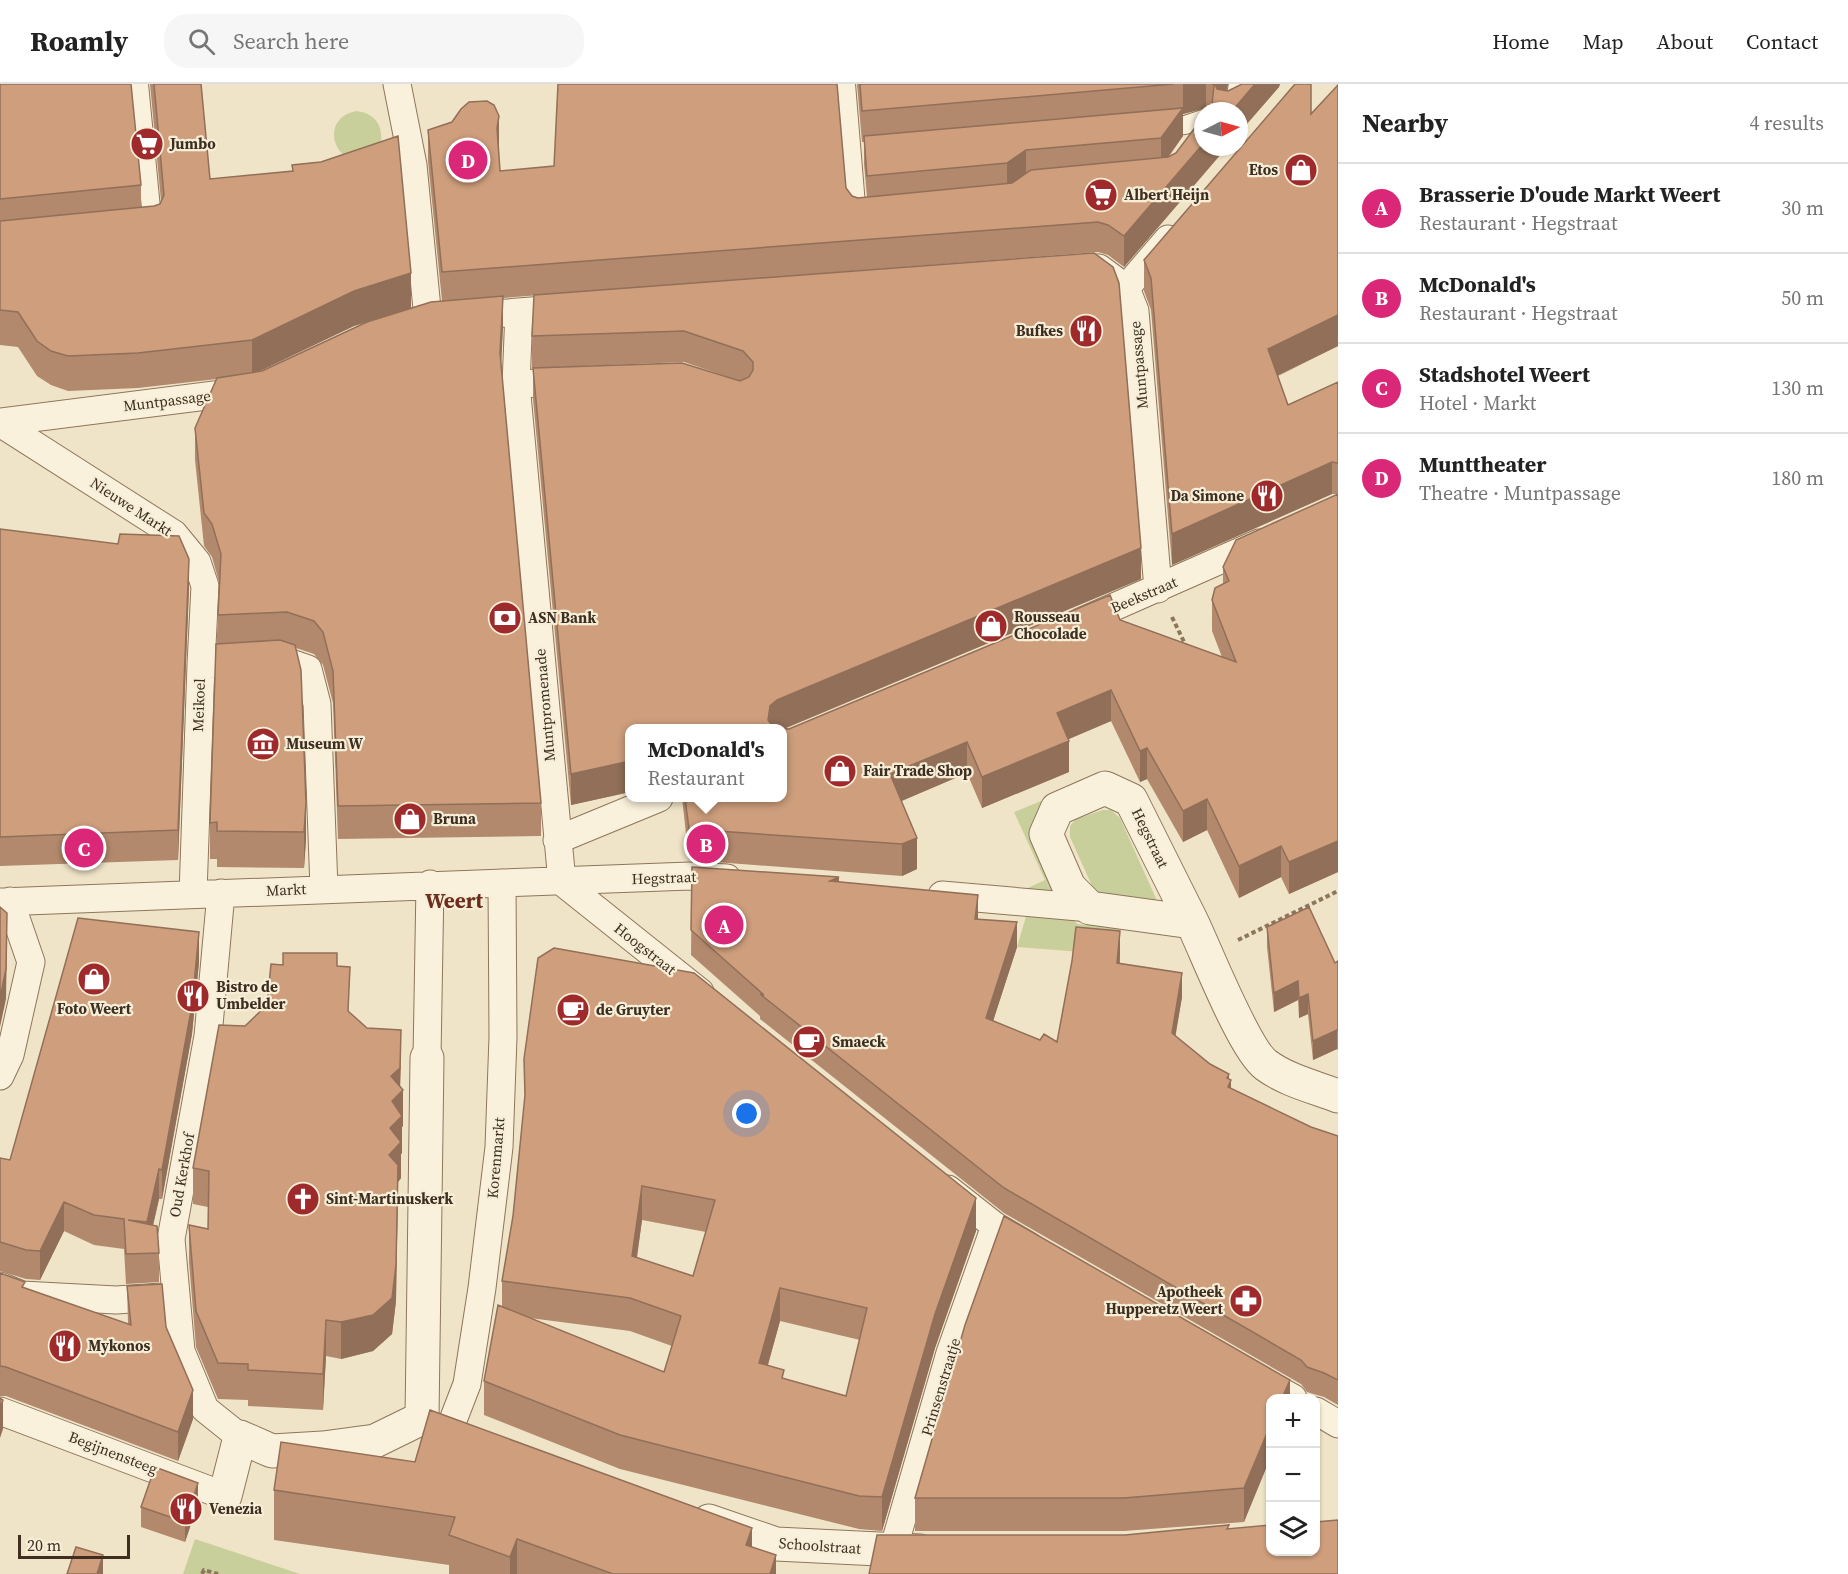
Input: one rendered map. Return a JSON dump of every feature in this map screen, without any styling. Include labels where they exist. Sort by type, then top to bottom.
[{"type":"street","points":[[397,84],[412,165],[417,322],[519,323],[590,306]]},
{"type":"street","points":[[1063,270],[1099,267],[1126,288],[1187,218]]},
{"type":"street","name":"Muntpassage","points":[[1126,288],[1135,311],[1158,589]]},
{"type":"street","name":"Muntpromenade","points":[[519,323],[516,384],[562,882]]},
{"type":"street","points":[[516,384],[594,381]]},
{"type":"street","name":"Muntpassage","points":[[0,423],[256,390],[266,385]]},
{"type":"street","name":"Nieuwe Markt","points":[[0,423],[174,534],[197,562],[205,586],[201,665]]},
{"type":"street","name":"Beekstraat","points":[[1059,631],[1285,532]]},
{"type":"street","name":"Meikoel","points":[[193,894],[201,665],[282,660],[308,669],[317,704],[324,888]]},
{"type":"street","name":"Hegstraat","points":[[1090,908],[1069,887],[1046,834],[1057,809],[1105,788],[1131,800],[1236,1017],[1263,1064],[1338,1096]]},
{"type":"street","points":[[557,840],[648,802]]},
{"type":"street","name":"Hegstraat","points":[[562,882],[690,876],[750,879]]},
{"type":"street","name":"Markt","points":[[5,901],[430,884],[562,882]]},
{"type":"street","name":"Hoogstraat","points":[[562,882],[719,1007]]},
{"type":"street","name":"Korenmarkt","points":[[436,1423],[467,1384],[500,1147],[503,1052],[502,883]]},
{"type":"street","points":[[430,884],[427,1058],[436,1423]]},
{"type":"street","points":[[914,892],[1090,908],[1191,922]]},
{"type":"street","name":"Oud Kerkhof","points":[[221,893],[208,1036],[171,1239],[181,1351],[205,1409],[240,1437]]},
{"type":"street","points":[[0,1076],[10,1054],[31,962],[5,901]]},
{"type":"street","points":[[925,1171],[995,1226],[1056,1262]]},
{"type":"street","name":"Prinsenstraatje","points":[[893,1550],[950,1353],[995,1226]]},
{"type":"street","points":[[0,1286],[22,1295],[116,1300],[176,1297]]},
{"type":"street","points":[[1238,1367],[1286,1394]]},
{"type":"street","name":"Begijnensteeg","points":[[0,1411],[225,1496],[240,1437]]},
{"type":"street","points":[[1320,1413],[1338,1424]]},
{"type":"street","points":[[240,1437],[272,1451],[323,1448],[375,1440],[436,1423],[484,1440]]},
{"type":"street","name":"Schoolstraat","points":[[686,1512],[776,1544],[849,1561],[893,1550],[953,1551]]},
{"type":"lane","points":[[130,232],[153,230],[139,84]]},
{"type":"lane","points":[[846,84],[857,217],[880,215]]},
{"type":"lane","points":[[1235,102],[1238,84]]},
{"type":"lane","points":[[1138,129],[1185,125],[1194,122]]},
{"type":"lane","points":[[851,154],[875,152]]},
{"type":"path","points":[[1158,589],[1192,658]]},
{"type":"path","points":[[1246,936],[1338,891]]},
{"type":"path","points":[[202,1574],[204,1570],[218,1574]]},
{"type":"green space","points":[[356,111],[373,117],[381,131],[381,143],[347,158],[336,145],[334,131],[341,118]]},
{"type":"green space","points":[[1046,799],[1038,811],[1035,834],[1037,846],[1059,893],[1021,891],[1045,880],[1014,812]]},
{"type":"green space","points":[[1103,810],[1111,810],[1120,818],[1158,903],[1097,897],[1070,837],[1070,826],[1076,819]]},
{"type":"green space","points":[[1028,910],[1070,914],[1077,924],[1119,928],[1120,955],[1017,947]]},
{"type":"green space","points":[[195,1539],[300,1574],[183,1574]]},
{"type":"building","points":[[0,84],[131,84],[141,185],[0,199]]},
{"type":"building","points":[[154,84],[201,84],[210,179],[293,171],[292,165],[321,162],[398,136],[411,273],[354,291],[252,340],[138,353],[68,356],[51,351],[37,341],[18,312],[0,310],[0,221],[160,204],[164,195]]},
{"type":"building","points":[[558,84],[837,84],[846,188],[852,196],[858,198],[1012,183],[1031,170],[1168,157],[1176,153],[1194,129],[1194,154],[1124,236],[1108,225],[1098,222],[442,272],[428,130],[452,122],[469,102],[487,101],[494,105],[499,116],[497,128],[500,171],[554,166]]},
{"type":"building","points":[[860,84],[1174,84],[862,111]]},
{"type":"building","points":[[1212,84],[1215,84],[1217,89],[1228,91],[1242,84],[1255,84],[1240,102],[1212,102],[1214,85]]},
{"type":"building","points":[[1295,84],[1311,84],[1311,114],[1338,85],[1338,315],[1268,349],[1288,405],[1338,382],[1338,463],[1332,462],[1172,534],[1151,278],[1144,260],[1233,156],[1248,156],[1248,139]]},
{"type":"building","points":[[1183,108],[1161,138],[1026,150],[1007,163],[867,176],[864,136]]},
{"type":"building","points":[[1094,253],[1113,267],[1119,283],[1141,548],[777,700],[770,706],[768,720],[771,724],[625,724],[625,762],[571,774],[533,368],[682,363],[740,381],[749,377],[753,370],[753,362],[743,351],[684,331],[532,336],[534,295]]},
{"type":"building","points":[[503,296],[500,353],[541,803],[338,806],[333,671],[323,632],[314,621],[287,612],[218,615],[221,554],[212,524],[204,513],[195,428],[217,378],[262,371],[367,322],[431,302]]},
{"type":"building","points":[[1338,494],[1338,841],[1289,862],[1281,846],[1239,866],[1207,799],[1183,811],[1147,748],[1140,751],[1111,690],[1057,713],[1069,741],[982,777],[967,742],[890,774],[917,838],[902,844],[689,829],[686,802],[787,802],[787,729],[1110,595],[1120,620],[1236,662],[1212,600],[1215,588],[1229,581],[1223,567],[1236,540]]},
{"type":"building","points":[[0,529],[118,544],[120,534],[179,536],[189,559],[178,830],[0,837]]},
{"type":"building","points":[[280,640],[295,645],[301,670],[306,803],[304,832],[217,831],[217,822],[210,823],[216,644]]},
{"type":"building","points":[[692,867],[839,877],[830,881],[978,895],[975,919],[1017,922],[986,1018],[1040,1040],[1044,1034],[1057,1042],[1076,927],[1120,931],[1117,963],[1182,973],[1172,1033],[1210,1064],[1229,1074],[1227,1078],[1231,1080],[1228,1087],[1311,1127],[1338,1136],[1338,1380],[1307,1367],[1301,1360],[1004,1188],[760,994],[764,995],[691,930]]},
{"type":"building","points":[[0,907],[7,913],[6,969],[0,998]]},
{"type":"building","points":[[1309,907],[1335,963],[1338,961],[1338,1030],[1313,1041],[1308,994],[1299,998],[1298,981],[1274,993],[1267,927]]},
{"type":"building","points":[[78,918],[199,932],[192,1005],[162,1170],[159,1169],[147,1222],[128,1220],[157,1226],[159,1253],[126,1254],[124,1219],[94,1215],[64,1202],[40,1251],[26,1250],[0,1242],[0,1158],[10,1160]]},
{"type":"building","points":[[554,948],[694,973],[976,1198],[935,1314],[882,1497],[859,1496],[620,1435],[484,1381],[498,1305],[664,1372],[681,1316],[630,1298],[502,1281],[513,1216],[525,1095],[524,1059],[538,958]],"holes":[[[642,1186],[715,1200],[693,1276],[632,1256]],[[780,1288],[867,1308],[846,1396],[782,1378],[784,1370],[759,1363]]]},
{"type":"building","name":"Sint-Martinuskerk","points":[[283,953],[337,953],[337,966],[350,967],[348,1011],[367,1028],[401,1030],[400,1068],[391,1076],[403,1090],[392,1101],[402,1116],[390,1128],[401,1142],[389,1155],[398,1165],[396,1265],[392,1298],[373,1315],[341,1322],[326,1320],[323,1374],[248,1370],[248,1364],[218,1363],[196,1311],[189,1225],[208,1229],[209,1171],[193,1168],[219,1025],[245,1026],[267,1005],[271,964],[283,965]]},
{"type":"building","points":[[1004,1216],[1290,1380],[1284,1394],[1266,1394],[1266,1436],[1244,1488],[1124,1498],[915,1498],[965,1325]]},
{"type":"building","points":[[0,1273],[25,1282],[22,1287],[131,1325],[127,1286],[162,1284],[166,1327],[193,1390],[178,1432],[0,1366]]},
{"type":"building","points":[[430,1410],[752,1528],[746,1545],[776,1555],[770,1574],[613,1574],[517,1539],[510,1557],[449,1535],[455,1517],[274,1490],[281,1442],[415,1462]]},
{"type":"building","points":[[155,1467],[198,1483],[185,1522],[141,1507]]},
{"type":"building","points":[[1338,1520],[1338,1574],[869,1574],[877,1535],[1125,1535],[1229,1525],[1227,1529],[1266,1525],[1266,1556],[1320,1556],[1320,1522]]},
{"type":"building","points":[[76,1547],[103,1555],[97,1574],[67,1574]]},
{"type":"place","name":"Jumbo","points":[[147,144]]},
{"type":"place","name":"Munttheater","points":[[468,160]]},
{"type":"place","name":"Etos","points":[[1301,170]]},
{"type":"place","name":"Albert Heijn","points":[[1101,195]]},
{"type":"place","name":"Bufkes","points":[[1086,331]]},
{"type":"place","name":"Da Simone","points":[[1267,496]]},
{"type":"place","name":"ASN Bank","points":[[505,618]]},
{"type":"place","name":"Rousseau Chocolade","points":[[991,626]]},
{"type":"place","name":"Museum W","points":[[263,744]]},
{"type":"place","name":"Fair Trade Shop","points":[[840,771]]},
{"type":"place","name":"Bruna","points":[[410,819]]},
{"type":"place","name":"McDonald's","points":[[706,844]]},
{"type":"place","name":"Stadshotel Weert","points":[[84,848]]},
{"type":"place","name":"Brasserie D'oude Markt Weert","points":[[724,925]]},
{"type":"place","name":"Foto Weert","points":[[94,979]]},
{"type":"place","name":"Bistro de Umbelder","points":[[193,996]]},
{"type":"place","name":"de Gruyter","points":[[573,1010]]},
{"type":"place","name":"Smaeck","points":[[809,1042]]},
{"type":"place","name":"Sint-Martinuskerk","points":[[303,1199]]},
{"type":"place","name":"Apotheek Hupperetz Weert","points":[[1246,1301]]},
{"type":"place","name":"Mykonos","points":[[65,1346]]},
{"type":"place","name":"Venezia","points":[[186,1509]]},
{"type":"district","name":"Weert","points":[[454,901]]}]
